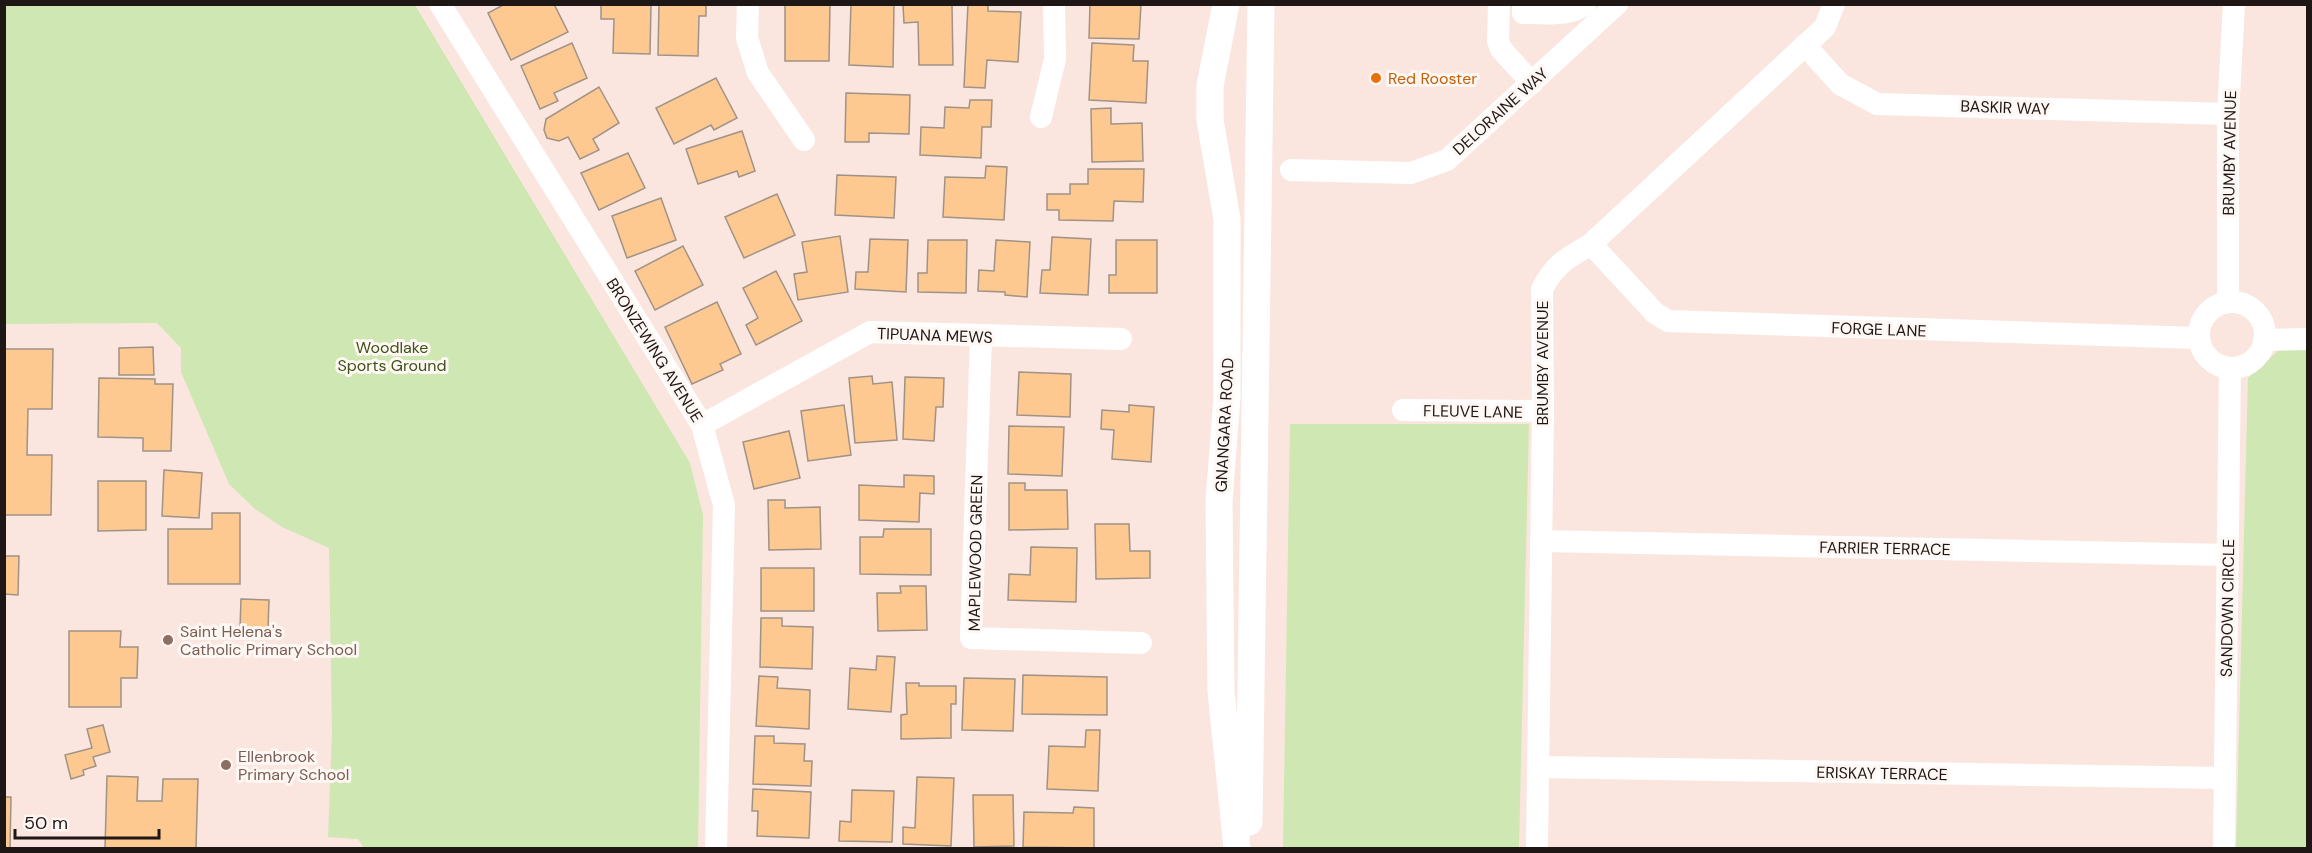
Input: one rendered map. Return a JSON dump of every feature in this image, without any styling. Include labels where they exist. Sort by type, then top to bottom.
[{"type":"main road","name":"GNANGARA ROAD","points":[[1226,4],[1209,86],[1210,120],[1227,219],[1227,397],[1220,501],[1221,691],[1237,849]]},
{"type":"main road","name":"GNANGARA ROAD","points":[[1248,849],[1262,4]]},
{"type":"street","points":[[748,4],[747,38],[758,73],[804,140]]},
{"type":"street","points":[[1041,117],[1055,59],[1054,4]]},
{"type":"street","points":[[1499,4],[1498,41],[1501,50],[1532,82]]},
{"type":"street","points":[[1523,4],[1523,13],[1566,13],[1579,10],[1585,4]]},
{"type":"street","name":"DELORAINE WAY","points":[[1291,170],[1410,173],[1447,160],[1617,4]]},
{"type":"street","name":"BRUMBY AVENUE","points":[[1538,849],[1543,411],[1542,289],[1550,273],[1561,262],[1591,244],[1825,27],[1834,4]]},
{"type":"street","name":"BRUMBY AVENUE","points":[[2228,302],[2228,114],[2234,4]]},
{"type":"street","name":"BRONZEWING AVENUE","points":[[446,6],[702,425],[724,505],[716,849]]},
{"type":"street","name":"BASKIR WAY","points":[[1805,45],[1840,84],[1876,104],[2228,114]]},
{"type":"street","name":"FORGE LANE","points":[[1591,244],[1655,313],[1668,321],[2199,338]]},
{"type":"street","points":[[2228,302],[2238,303],[2255,312],[2261,321],[2264,340],[2256,357],[2249,364],[2230,368],[2212,362],[2201,347],[2199,338],[2199,328],[2203,318],[2210,310],[2228,302]]},
{"type":"street","name":"TIPUANA MEWS","points":[[702,425],[870,332],[1120,339]]},
{"type":"street","name":"MAPLEWOOD GREEN","points":[[981,336],[971,638],[1141,643]]},
{"type":"street","points":[[2264,340],[2307,339]]},
{"type":"street","name":"SANDOWN CIRCLE","points":[[2223,849],[2230,368]]},
{"type":"street","name":"FLEUVE LANE","points":[[1403,410],[1543,411]]},
{"type":"street","name":"FARRIER TERRACE","points":[[1541,541],[2228,555]]},
{"type":"street","name":"ERISKAY TERRACE","points":[[1538,768],[2225,778]]},
{"type":"green space","name":"Woodlake Sports Ground","points":[[4,5],[415,5],[690,463],[703,515],[698,848],[364,848],[358,839],[328,837],[332,733],[329,548],[282,527],[255,509],[229,484],[181,372],[181,348],[157,323],[5,324]]},
{"type":"green space","points":[[2292,338],[2307,338],[2307,848],[2236,848],[2248,378]]},
{"type":"green space","points":[[1290,424],[1529,424],[1519,848],[1283,848]]},
{"type":"building","points":[[505,4],[554,4],[568,32],[511,60],[488,13]]},
{"type":"building","points":[[601,4],[651,4],[650,54],[613,53],[614,19],[601,19]]},
{"type":"building","points":[[659,4],[706,4],[706,16],[699,16],[698,56],[658,55]]},
{"type":"building","points":[[785,4],[830,4],[829,61],[785,61]]},
{"type":"building","points":[[851,4],[894,5],[893,67],[849,65]]},
{"type":"building","points":[[968,4],[988,4],[988,11],[1021,12],[1018,62],[987,60],[985,88],[964,87]]},
{"type":"building","points":[[1090,4],[1141,4],[1139,39],[1089,38]]},
{"type":"building","points":[[903,5],[952,5],[953,65],[919,65],[918,22],[904,23]]},
{"type":"building","points":[[572,43],[587,78],[554,93],[558,101],[540,109],[521,66]]},
{"type":"building","points":[[1092,43],[1134,45],[1133,61],[1148,61],[1146,103],[1089,100]]},
{"type":"building","points":[[716,78],[737,118],[714,130],[711,125],[674,144],[656,108]]},
{"type":"building","points":[[599,87],[619,123],[593,139],[599,150],[580,159],[568,137],[559,141],[547,138],[544,130],[546,119]]},
{"type":"building","points":[[846,93],[910,95],[909,134],[869,133],[869,142],[845,142]]},
{"type":"building","points":[[970,100],[992,100],[991,127],[982,127],[981,158],[920,155],[921,127],[944,128],[945,107],[969,108]]},
{"type":"building","points":[[1111,108],[1111,124],[1142,123],[1143,161],[1092,162],[1091,109]]},
{"type":"building","points":[[742,131],[755,171],[739,177],[737,171],[698,184],[686,149]]},
{"type":"building","points":[[628,153],[645,188],[599,210],[581,173]]},
{"type":"building","points":[[986,166],[1007,167],[1004,220],[943,217],[945,177],[985,178]]},
{"type":"building","points":[[1088,169],[1144,169],[1143,202],[1114,201],[1113,221],[1059,220],[1059,210],[1047,210],[1047,194],[1070,194],[1070,184],[1088,184]]},
{"type":"building","points":[[837,175],[896,177],[894,218],[835,215]]},
{"type":"building","points":[[777,194],[795,235],[744,258],[725,217]]},
{"type":"building","points":[[661,198],[676,240],[627,258],[612,216]]},
{"type":"building","points":[[840,236],[848,292],[798,300],[794,274],[807,272],[802,242]]},
{"type":"building","points":[[1052,237],[1091,239],[1088,295],[1040,293],[1042,270],[1050,270]]},
{"type":"building","points":[[870,239],[908,240],[906,292],[855,289],[856,272],[868,272]]},
{"type":"building","points":[[928,240],[967,240],[966,293],[918,292],[918,273],[927,273]]},
{"type":"building","points":[[996,240],[1030,242],[1027,297],[1005,295],[1005,292],[978,291],[979,270],[994,271]]},
{"type":"building","points":[[1116,240],[1157,240],[1157,293],[1109,293],[1109,275],[1116,275]]},
{"type":"building","points":[[683,246],[703,285],[655,310],[635,271]]},
{"type":"building","points":[[776,271],[802,321],[756,345],[746,325],[758,318],[743,288]]},
{"type":"building","points":[[717,302],[741,354],[720,364],[723,370],[692,384],[665,327]]},
{"type":"building","points":[[153,347],[154,375],[119,375],[119,348]]},
{"type":"building","points":[[4,349],[53,349],[52,409],[28,409],[27,455],[52,455],[51,515],[4,515]]},
{"type":"building","points":[[1019,372],[1071,374],[1070,417],[1017,415]]},
{"type":"building","points":[[872,376],[873,384],[892,382],[897,440],[855,443],[849,378]]},
{"type":"building","points":[[905,377],[944,378],[943,407],[936,407],[934,441],[903,439]]},
{"type":"building","points":[[99,378],[155,379],[155,384],[173,384],[171,451],[143,451],[143,438],[98,437]]},
{"type":"building","points":[[844,405],[851,455],[808,461],[801,411]]},
{"type":"building","points":[[1129,405],[1154,407],[1151,462],[1112,459],[1114,430],[1101,429],[1102,410],[1129,412]]},
{"type":"building","points":[[1009,426],[1064,427],[1062,476],[1008,474]]},
{"type":"building","points":[[789,431],[800,478],[754,489],[743,442]]},
{"type":"building","points":[[164,470],[202,473],[199,518],[162,516]]},
{"type":"building","points":[[904,475],[934,476],[934,494],[920,493],[919,522],[859,520],[859,485],[904,487]]},
{"type":"building","points":[[98,481],[146,481],[146,530],[98,531]]},
{"type":"building","points":[[1009,483],[1025,483],[1025,490],[1067,490],[1068,529],[1009,530]]},
{"type":"building","points":[[768,500],[785,500],[785,508],[820,507],[821,549],[769,550]]},
{"type":"building","points":[[212,513],[240,513],[240,584],[168,584],[168,529],[212,529]]},
{"type":"building","points":[[1095,524],[1129,524],[1130,551],[1150,551],[1150,578],[1096,579]]},
{"type":"building","points":[[884,529],[931,529],[931,575],[860,574],[860,537],[883,537]]},
{"type":"building","points":[[1031,547],[1077,548],[1076,602],[1008,600],[1009,574],[1030,575]]},
{"type":"building","points":[[4,556],[19,556],[18,595],[4,594]]},
{"type":"building","points":[[761,568],[814,568],[814,611],[761,611]]},
{"type":"building","points":[[900,586],[926,586],[927,630],[878,631],[877,593],[901,593]]},
{"type":"building","points":[[241,599],[269,600],[268,629],[240,628]]},
{"type":"building","points":[[761,618],[782,618],[782,626],[813,627],[812,669],[760,667]]},
{"type":"building","points":[[69,631],[121,631],[120,647],[138,647],[137,678],[121,678],[121,707],[69,707]]},
{"type":"building","points":[[877,656],[895,657],[891,712],[848,709],[850,668],[876,670]]},
{"type":"building","points":[[1023,675],[1107,677],[1107,715],[1022,714]]},
{"type":"building","points":[[759,676],[778,677],[777,688],[810,690],[809,729],[756,726]]},
{"type":"building","points":[[964,678],[1015,679],[1013,731],[962,730]]},
{"type":"building","points":[[906,683],[919,683],[919,686],[956,686],[956,704],[951,704],[951,738],[901,739],[901,715],[907,714]]},
{"type":"building","points":[[103,725],[110,752],[93,757],[96,766],[83,770],[84,775],[71,779],[65,755],[92,748],[87,729]]},
{"type":"building","points":[[1086,730],[1100,730],[1098,791],[1047,789],[1049,746],[1085,747]]},
{"type":"building","points":[[755,736],[774,736],[774,743],[805,744],[804,761],[812,761],[811,786],[753,784]]},
{"type":"building","points":[[107,776],[138,777],[137,801],[162,801],[163,779],[198,779],[196,848],[105,848]]},
{"type":"building","points":[[917,777],[954,778],[951,846],[903,844],[903,827],[915,828]]},
{"type":"building","points":[[753,789],[811,792],[809,838],[757,836],[758,811],[752,811]]},
{"type":"building","points":[[852,790],[894,791],[892,842],[839,841],[840,821],[851,822]]},
{"type":"building","points":[[973,795],[1013,795],[1014,846],[974,847]]},
{"type":"building","points":[[4,797],[11,797],[10,848],[4,848]]},
{"type":"building","points":[[1074,807],[1094,808],[1094,848],[1023,847],[1024,812],[1073,813]]},
{"type":"place","name":"Red Rooster","points":[[1376,78]]},
{"type":"place","name":"Saint Helena's Catholic Primary School","points":[[168,640]]},
{"type":"place","name":"Ellenbrook Primary School","points":[[226,765]]}]
